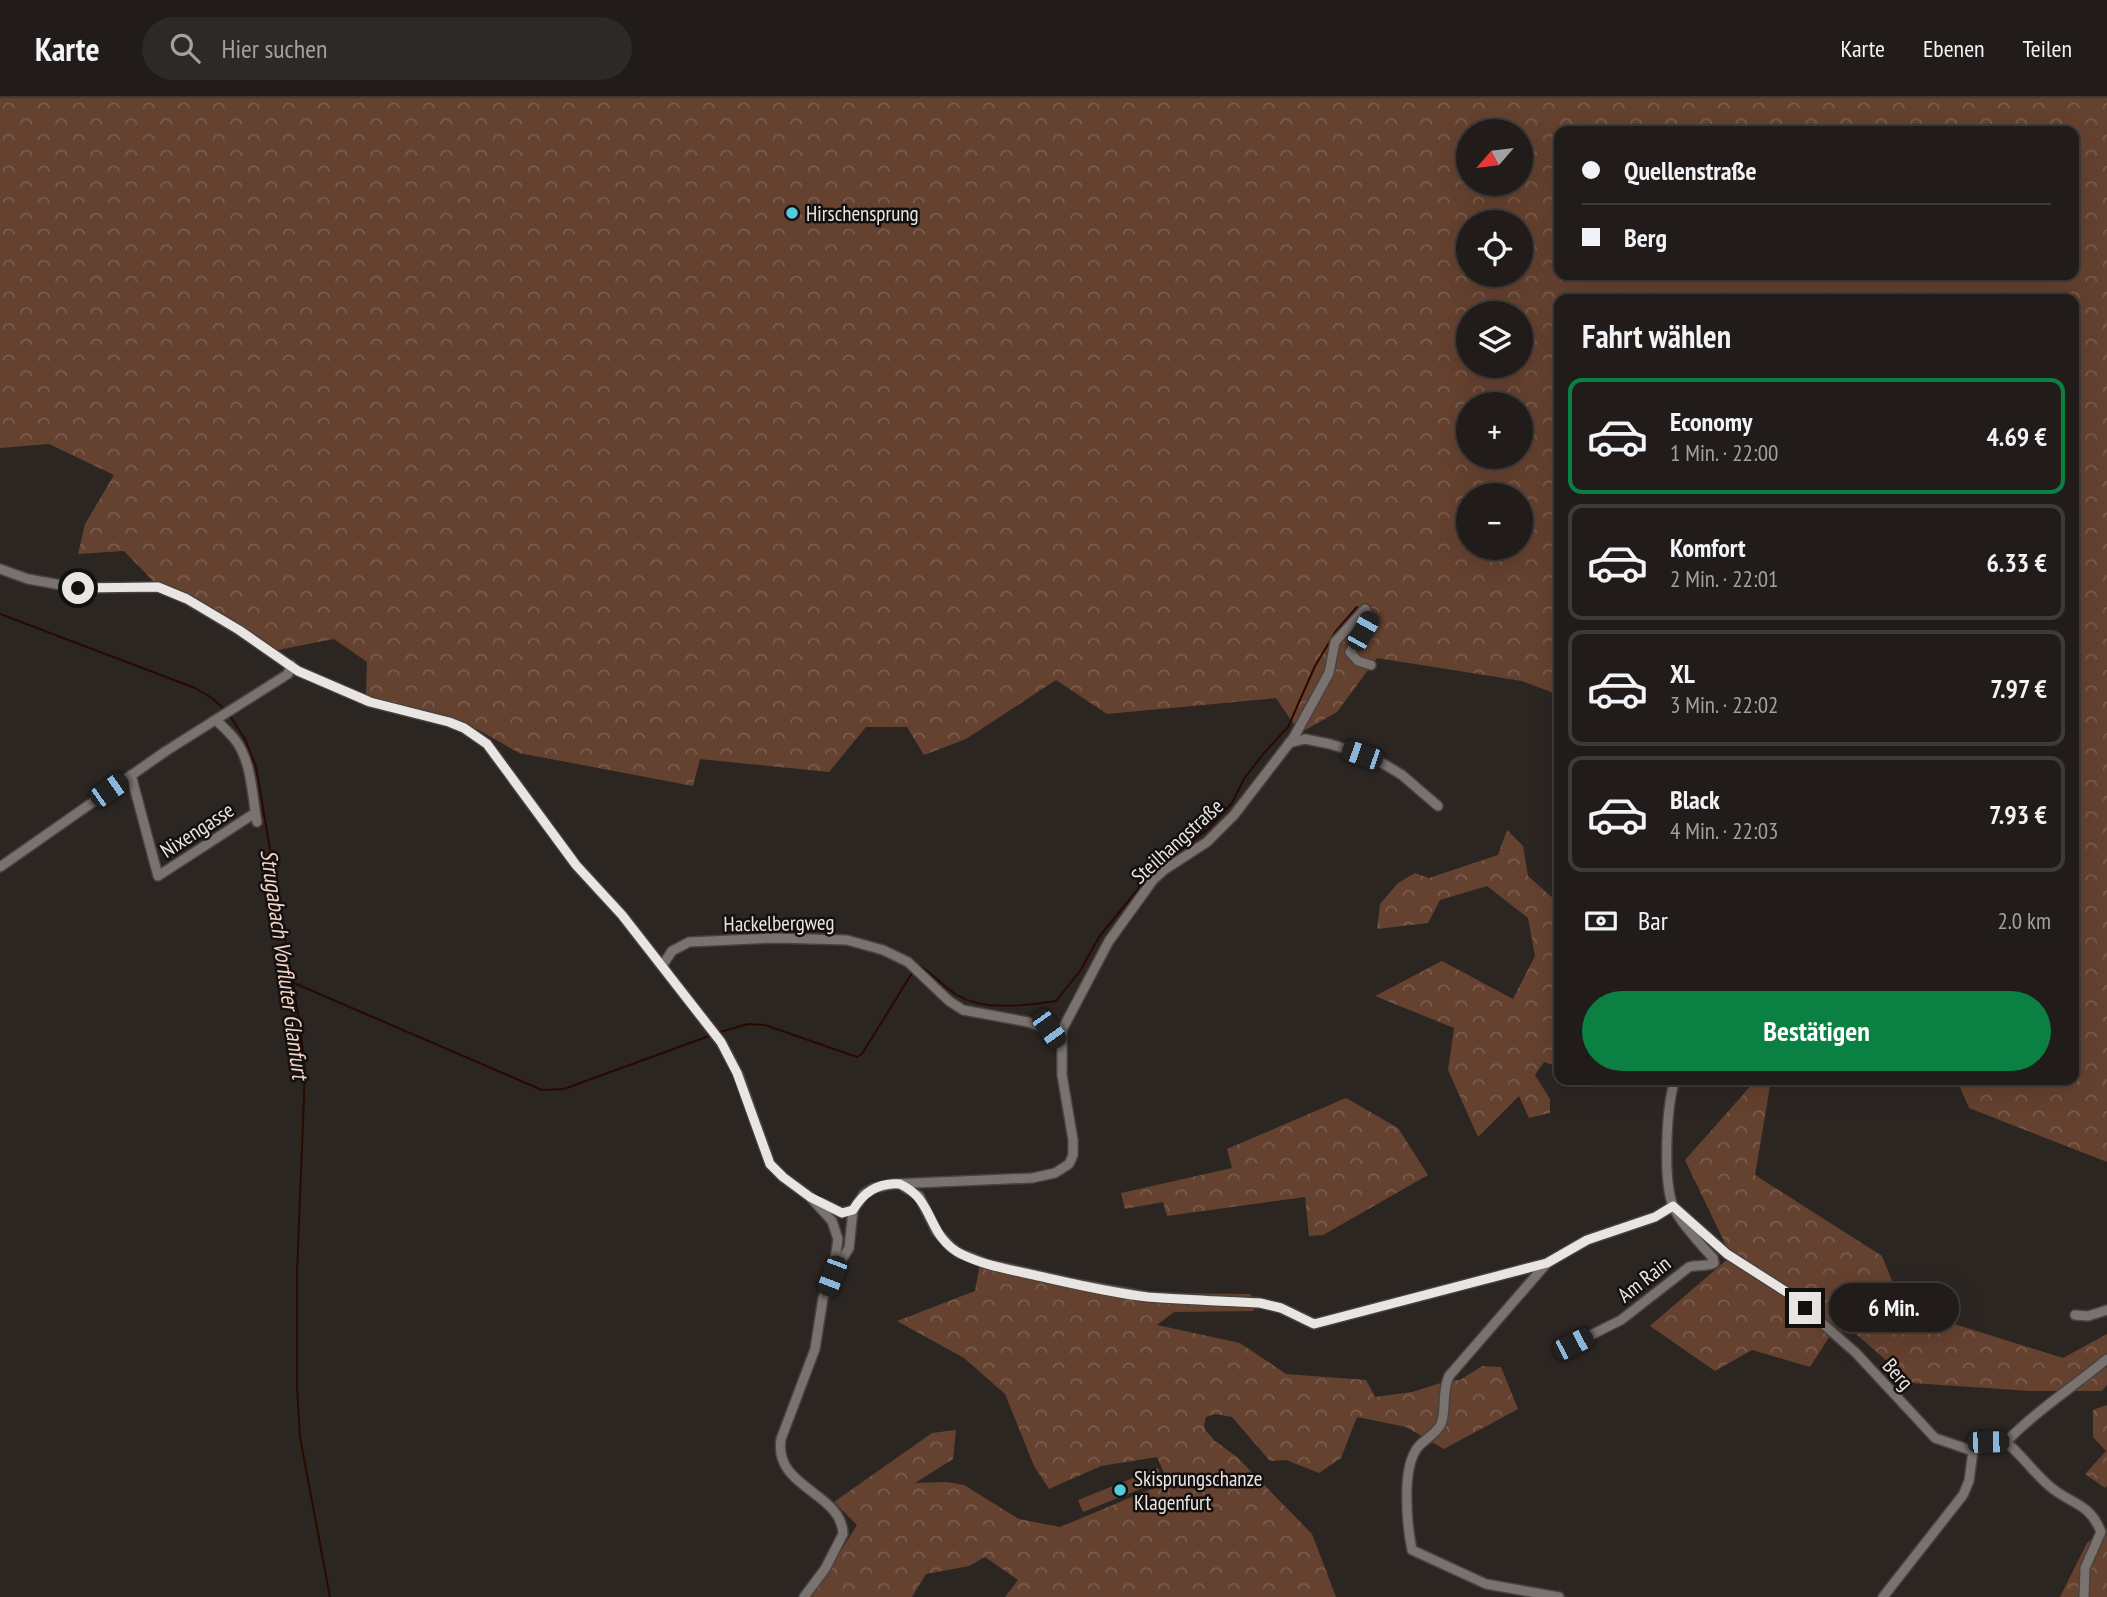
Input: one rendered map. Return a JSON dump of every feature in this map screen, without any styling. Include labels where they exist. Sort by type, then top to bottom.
[{"type":"street","points":[[0,569],[28,579],[78,588],[158,587],[187,599],[239,630],[298,671],[370,702],[464,728],[487,744],[576,865],[622,915],[662,966],[721,1042],[737,1073],[770,1164],[829,1216],[837,1232],[838,1248],[821,1307],[815,1349],[781,1439],[779,1452],[786,1468],[833,1510],[842,1528],[843,1534],[825,1569],[804,1597]]},
{"type":"street","name":"Steilhangstraße","points":[[900,1184],[1022,1180],[1055,1173],[1066,1167],[1073,1155],[1073,1140],[1062,1075],[1062,1030],[1109,941],[1134,904],[1164,870],[1222,829],[1289,743],[1329,673],[1335,642],[1365,609],[1370,617],[1350,652],[1358,661],[1371,665]]},
{"type":"street","points":[[0,867],[131,775],[288,674],[291,665]]},
{"type":"street","name":"Nixengasse","points":[[131,775],[158,876],[256,817],[242,753],[219,719]]},
{"type":"street","points":[[1289,743],[1306,739],[1374,758],[1402,775],[1438,806]]},
{"type":"street","name":"Hackelbergweg","points":[[662,966],[677,947],[689,942],[774,938],[847,940],[883,950],[908,962],[949,1001],[963,1010],[1062,1030]]},
{"type":"street","points":[[1049,1029],[1061,1045]]},
{"type":"street","points":[[832,1276],[849,1248],[853,1210],[860,1198],[874,1188],[900,1184],[919,1196],[937,1232],[951,1247],[958,1253],[987,1264],[1139,1295],[1260,1303],[1281,1308],[1314,1324],[1547,1263],[1587,1240],[1655,1217],[1673,1206],[1668,1165],[1667,1121],[1674,1085]]},
{"type":"street","points":[[810,1197],[842,1213],[853,1210]]},
{"type":"street","name":"Am Rain","points":[[1573,1344],[1620,1320],[1689,1267],[1714,1263],[1713,1258],[1673,1206]]},
{"type":"street","name":"Berg","points":[[1673,1206],[1727,1254],[1798,1301],[1856,1353],[1935,1438],[1973,1451]]},
{"type":"street","points":[[1547,1263],[1449,1376],[1443,1389],[1443,1419],[1439,1429],[1417,1448],[1410,1464],[1407,1513],[1412,1550],[1486,1584],[1559,1597]]},
{"type":"street","points":[[2075,1315],[2088,1316],[2107,1310]]},
{"type":"street","points":[[2006,1442],[2031,1417],[2107,1359]]},
{"type":"street","points":[[1884,1597],[1963,1495],[1969,1481],[1973,1451],[1988,1442],[2006,1442],[2022,1455],[2052,1488],[2083,1506],[2095,1518],[2101,1532],[2085,1568],[2084,1597]]},
{"type":"green space","points":[[0,98],[2107,98],[2107,1162],[1969,1108],[1959,1085],[2079,1085],[2079,294],[1554,294],[1554,693],[1522,681],[1377,658],[1337,712],[1300,733],[1276,698],[1107,714],[1056,680],[966,739],[924,755],[907,727],[866,727],[829,772],[700,759],[693,786],[519,753],[477,729],[366,695],[367,662],[334,639],[278,650],[153,581],[124,551],[78,554],[85,524],[114,475],[49,444],[0,448]]},
{"type":"green space","points":[[1507,830],[1523,846],[1528,876],[1554,899],[1554,1065],[1544,1062],[1535,1075],[1550,1099],[1550,1113],[1529,1118],[1519,1096],[1478,1137],[1448,1070],[1454,1028],[1375,996],[1442,961],[1513,999],[1535,956],[1528,918],[1487,886],[1440,900],[1428,923],[1377,929],[1380,904],[1398,883],[1415,873],[1429,878],[1498,855]]},
{"type":"green space","points":[[1752,1085],[1770,1085],[1755,1175],[1882,1256],[1903,1308],[2063,1358],[2107,1334],[2107,1385],[2102,1391],[2030,1391],[1912,1383],[1840,1320],[1810,1367],[1752,1350],[1715,1371],[1650,1326],[1731,1256],[1685,1160]]},
{"type":"green space","points":[[1346,1098],[1398,1128],[1428,1175],[1323,1235],[1309,1236],[1305,1197],[1167,1216],[1163,1202],[1125,1209],[1121,1193],[1232,1168],[1227,1149]]},
{"type":"green space","points":[[981,1258],[1140,1293],[1251,1294],[1254,1311],[1174,1312],[1157,1325],[1240,1343],[1286,1374],[1366,1380],[1375,1397],[1412,1392],[1447,1381],[1460,1380],[1482,1366],[1501,1367],[1518,1409],[1444,1449],[1406,1427],[1357,1417],[1341,1458],[1319,1473],[1286,1460],[1270,1461],[1232,1417],[1215,1414],[1206,1417],[1206,1431],[1215,1441],[1237,1457],[1312,1534],[1336,1597],[1005,1597],[1018,1580],[985,1557],[969,1566],[926,1574],[912,1597],[809,1597],[857,1525],[834,1502],[932,1433],[956,1430],[953,1459],[915,1483],[947,1482],[964,1485],[1019,1519],[1060,1527],[1168,1482],[1157,1457],[1101,1466],[1049,1489],[1034,1466],[1005,1394],[964,1358],[897,1321],[975,1291]]},
{"type":"green space","points":[[2107,1405],[2107,1486],[2105,1488],[2085,1474],[2106,1451],[2093,1437],[2093,1410]]},
{"type":"green space","name":"Skisprungschanze Klagenfurt","points":[[1158,1468],[1163,1480],[1083,1512],[1078,1500]]},
{"type":"green space","points":[[2107,1528],[2107,1597],[2060,1597],[2087,1543]]},
{"type":"waterway","points":[[917,965],[957,995],[980,1004],[1005,1006],[1056,1001],[1080,971],[1099,937],[1151,873],[1208,829],[1232,803],[1244,779],[1288,727],[1315,666],[1336,631],[1357,607]]},
{"type":"waterway","name":"Strugabach Vorfluter Glanfurt","points":[[0,614],[195,688],[224,709]]},
{"type":"waterway","name":"Strugabach Vorfluter Glanfurt","points":[[230,716],[245,739],[256,767],[300,1025],[305,1071],[297,1273],[297,1387],[300,1437],[330,1597]]},
{"type":"waterway","points":[[720,1032],[748,1024],[765,1025],[857,1057],[862,1054],[912,973]]},
{"type":"waterway","points":[[294,983],[542,1090],[564,1089],[709,1036]]},
{"type":"place","name":"Hirschensprung","points":[[792,213]]},
{"type":"place","name":"Skisprungschanze Klagenfurt","points":[[1120,1490]]},
{"type":"route","points":[[78,588],[158,587],[187,599],[239,630],[298,671],[370,702],[449,722],[464,728],[487,744],[576,865],[622,915],[721,1042],[737,1073],[770,1164],[810,1197],[842,1213],[853,1210],[860,1198],[874,1188],[900,1184],[923,1201],[942,1239],[958,1253],[987,1264],[1148,1297],[1260,1303],[1281,1308],[1314,1324],[1547,1263],[1587,1240],[1655,1217],[1673,1206],[1727,1254],[1788,1293],[1805,1308]]}]
